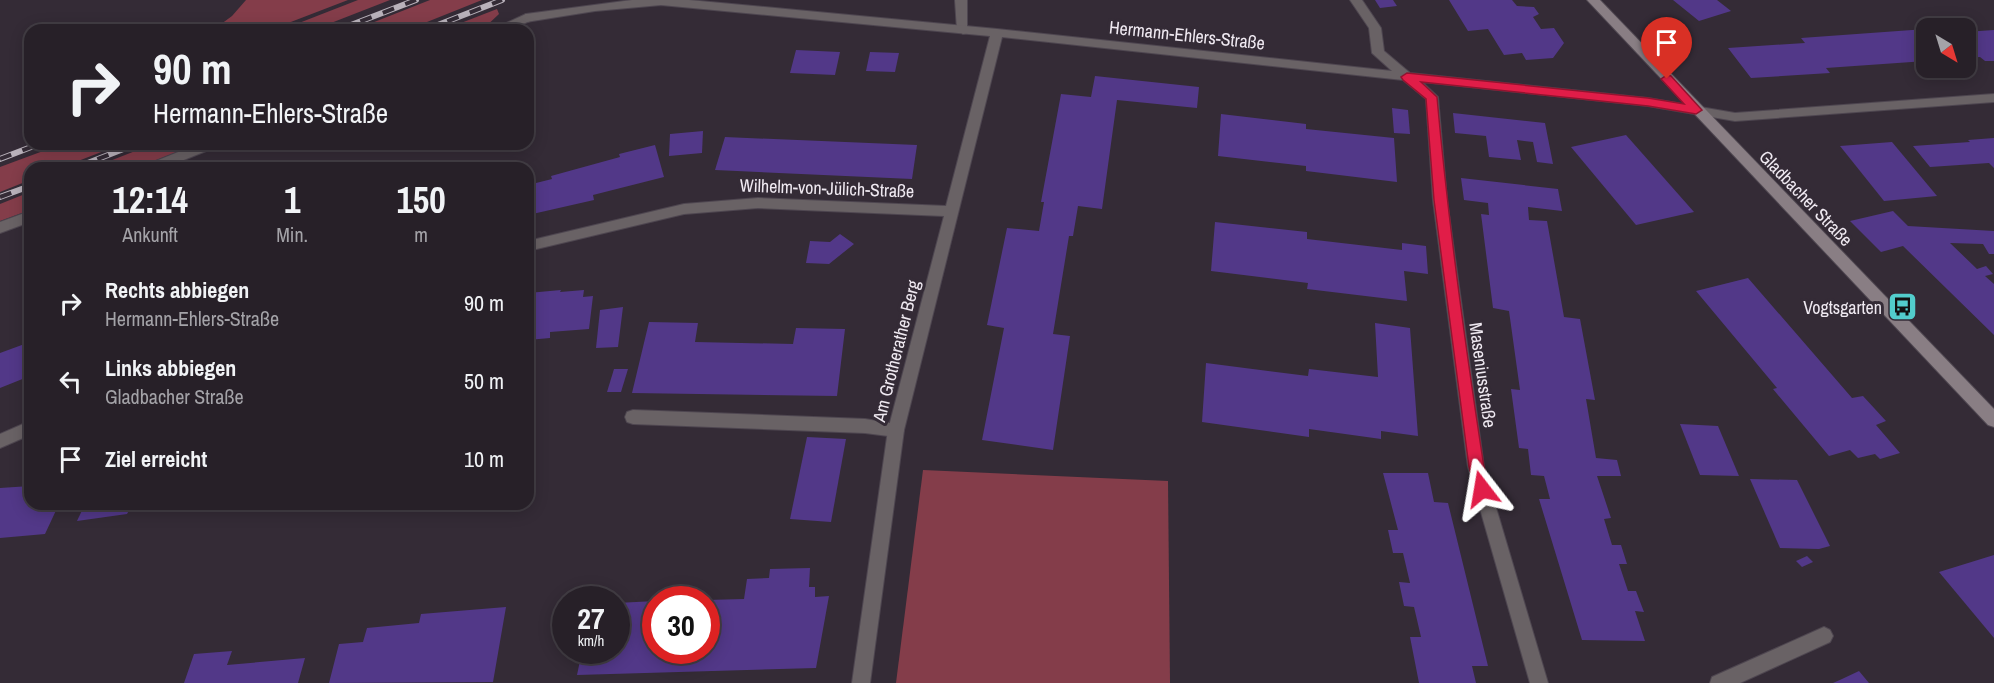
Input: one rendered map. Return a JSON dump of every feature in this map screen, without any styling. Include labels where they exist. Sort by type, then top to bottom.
[{"type":"street","points":[[961,0],[963,30]]},
{"type":"street","points":[[1356,0],[1375,28],[1378,53],[1407,77]]},
{"type":"street","name":"Gladbacher Straße","points":[[1593,0],[1994,420]]},
{"type":"street","name":"Hermann-Ehlers-Straße","points":[[512,24],[526,18],[595,7],[661,1],[997,33],[1648,102],[1696,110]]},
{"type":"street","name":"Am Grotherather Berg","points":[[861,683],[896,430],[997,33]]},
{"type":"street","name":"Maseniusstraße","points":[[1407,77],[1432,97],[1440,200],[1476,467],[1539,683]]},
{"type":"street","points":[[1696,110],[1735,117],[1994,98]]},
{"type":"street","points":[[166,162],[197,150]]},
{"type":"street","name":"Wilhelm-von-Jülich-Straße","points":[[534,245],[684,209],[705,207],[758,203],[950,211]]},
{"type":"street","points":[[0,228],[24,218]]},
{"type":"street","points":[[633,417],[865,426],[896,430]]},
{"type":"street","points":[[0,441],[24,431]]},
{"type":"street","points":[[1719,683],[1824,636]]},
{"type":"shaded area","points":[[246,0],[348,0],[286,24],[221,24]]},
{"type":"shaded area","points":[[358,0],[390,0],[328,24],[296,24]]},
{"type":"shaded area","points":[[430,0],[482,0],[422,24],[369,24]]},
{"type":"shaded area","points":[[497,9],[499,14],[488,24],[458,24]]},
{"type":"shaded area","points":[[46,150],[106,150],[76,162],[24,162],[24,182],[0,192],[0,167]]},
{"type":"shaded area","points":[[138,150],[182,150],[151,162],[107,162]]},
{"type":"shaded area","points":[[24,194],[24,212],[0,221],[0,204]]},
{"type":"shaded area","points":[[923,470],[1168,481],[1170,683],[896,683]]},
{"type":"building","points":[[1375,0],[1393,0],[1397,6],[1380,8]]},
{"type":"building","points":[[1449,0],[1512,0],[1517,6],[1534,7],[1539,14],[1533,17],[1541,29],[1554,28],[1564,43],[1553,58],[1526,60],[1522,53],[1504,55],[1488,29],[1468,31]]},
{"type":"building","points":[[1673,0],[1717,0],[1731,11],[1699,21]]},
{"type":"building","points":[[1916,30],[1916,62],[1826,68],[1830,73],[1751,78],[1728,48],[1805,43],[1801,38]]},
{"type":"building","points":[[1994,30],[1994,61],[1985,61],[1976,57],[1976,31]]},
{"type":"building","points":[[796,50],[840,52],[835,75],[790,73]]},
{"type":"building","points":[[870,52],[899,53],[895,72],[866,71]]},
{"type":"building","points":[[1095,76],[1199,87],[1197,108],[1117,100],[1102,209],[1078,206],[1073,236],[1069,236],[1053,334],[1070,336],[1053,450],[982,440],[1004,328],[987,325],[1007,228],[1039,231],[1044,202],[1041,202],[1061,94],[1091,97]]},
{"type":"building","points":[[1392,108],[1408,110],[1410,134],[1394,133]]},
{"type":"building","points":[[1453,113],[1545,123],[1553,164],[1537,162],[1533,142],[1517,140],[1521,160],[1489,157],[1486,136],[1455,133]]},
{"type":"building","points":[[1221,114],[1306,124],[1306,129],[1394,138],[1397,182],[1306,171],[1306,166],[1218,156]]},
{"type":"building","points":[[703,131],[702,153],[669,156],[670,134]]},
{"type":"building","points":[[1626,135],[1694,212],[1636,225],[1571,147]]},
{"type":"building","points":[[725,137],[917,145],[912,179],[715,170]]},
{"type":"building","points":[[1994,138],[1994,168],[1989,163],[1930,167],[1913,146],[1970,142],[1968,140]]},
{"type":"building","points":[[1892,142],[1937,196],[1884,201],[1840,146]]},
{"type":"building","points":[[655,145],[664,177],[593,195],[594,200],[534,214],[534,184],[552,179],[551,176],[620,157],[619,154]]},
{"type":"building","points":[[1461,178],[1558,189],[1562,211],[1528,207],[1529,220],[1547,221],[1564,317],[1580,319],[1595,400],[1586,399],[1596,458],[1617,460],[1621,476],[1597,476],[1611,518],[1604,519],[1612,545],[1621,545],[1627,564],[1619,564],[1628,591],[1636,591],[1644,612],[1635,611],[1645,641],[1582,640],[1539,499],[1550,499],[1544,476],[1531,475],[1528,449],[1519,448],[1511,389],[1520,390],[1509,311],[1493,308],[1481,214],[1489,215],[1488,203],[1464,200]]},
{"type":"building","points":[[1893,211],[1908,226],[1994,231],[1994,254],[1989,254],[1983,244],[1950,243],[1977,269],[1986,266],[1993,274],[1985,276],[1994,284],[1994,335],[1903,246],[1881,252],[1850,221]]},
{"type":"building","points":[[1215,222],[1307,232],[1307,239],[1402,250],[1402,243],[1426,246],[1428,274],[1404,271],[1407,301],[1307,289],[1308,283],[1211,271]]},
{"type":"building","points":[[840,234],[854,244],[829,264],[806,263],[810,241],[830,242]]},
{"type":"building","points":[[1748,278],[1852,398],[1863,396],[1886,421],[1876,425],[1900,453],[1880,459],[1875,454],[1858,458],[1850,450],[1829,456],[1773,389],[1777,388],[1696,291]]},
{"type":"building","points":[[584,290],[583,297],[593,296],[589,329],[550,332],[550,338],[534,339],[534,292]]},
{"type":"building","points":[[623,307],[618,347],[596,348],[600,310]]},
{"type":"building","points":[[649,322],[698,323],[695,342],[793,344],[796,328],[845,329],[837,396],[632,393]]},
{"type":"building","points":[[1375,323],[1410,328],[1418,436],[1381,431],[1381,439],[1309,429],[1309,437],[1202,422],[1206,363],[1308,376],[1309,369],[1378,377]]},
{"type":"building","points":[[24,344],[24,378],[0,388],[0,353]]},
{"type":"building","points":[[614,369],[628,369],[621,392],[607,392]]},
{"type":"building","points":[[1680,424],[1718,426],[1739,476],[1700,475]]},
{"type":"building","points":[[807,437],[846,439],[831,522],[790,519]]},
{"type":"building","points":[[1383,473],[1428,473],[1434,502],[1448,503],[1488,666],[1472,666],[1476,683],[1419,683],[1410,637],[1421,637],[1414,607],[1404,606],[1399,582],[1410,583],[1403,553],[1393,553],[1388,530],[1398,530]]},
{"type":"building","points":[[1750,479],[1797,480],[1830,546],[1819,549],[1780,548]]},
{"type":"building","points":[[24,486],[24,510],[56,510],[45,534],[0,538],[0,488]]},
{"type":"building","points":[[82,510],[129,510],[127,514],[77,521]]},
{"type":"building","points":[[1994,555],[1994,638],[1939,572]]},
{"type":"building","points":[[1807,556],[1813,562],[1802,567],[1796,561]]},
{"type":"building","points":[[810,568],[809,587],[815,587],[815,597],[829,596],[816,668],[577,675],[579,664],[630,664],[630,602],[642,602],[642,664],[720,664],[720,600],[744,599],[747,579],[769,578],[770,569]]},
{"type":"building","points":[[506,607],[493,682],[329,683],[339,644],[363,642],[367,628],[419,623],[421,614]]},
{"type":"building","points":[[232,651],[227,665],[305,658],[298,683],[184,683],[194,654]]},
{"type":"building","points":[[1859,671],[1869,683],[1833,683],[1842,679]]},
{"type":"railway","points":[[354,24],[416,0]]},
{"type":"railway","points":[[440,24],[502,0]]},
{"type":"railway","points":[[0,159],[24,150]]},
{"type":"railway","points":[[90,162],[121,150]]},
{"type":"railway","points":[[0,197],[24,188]]},
{"type":"place","name":"Vogtsgarten","points":[[1903,307]]},
{"type":"route","points":[[1482,489],[1476,467],[1455,322],[1440,200],[1432,97],[1407,77],[1648,102],[1696,110],[1667,79]]}]
